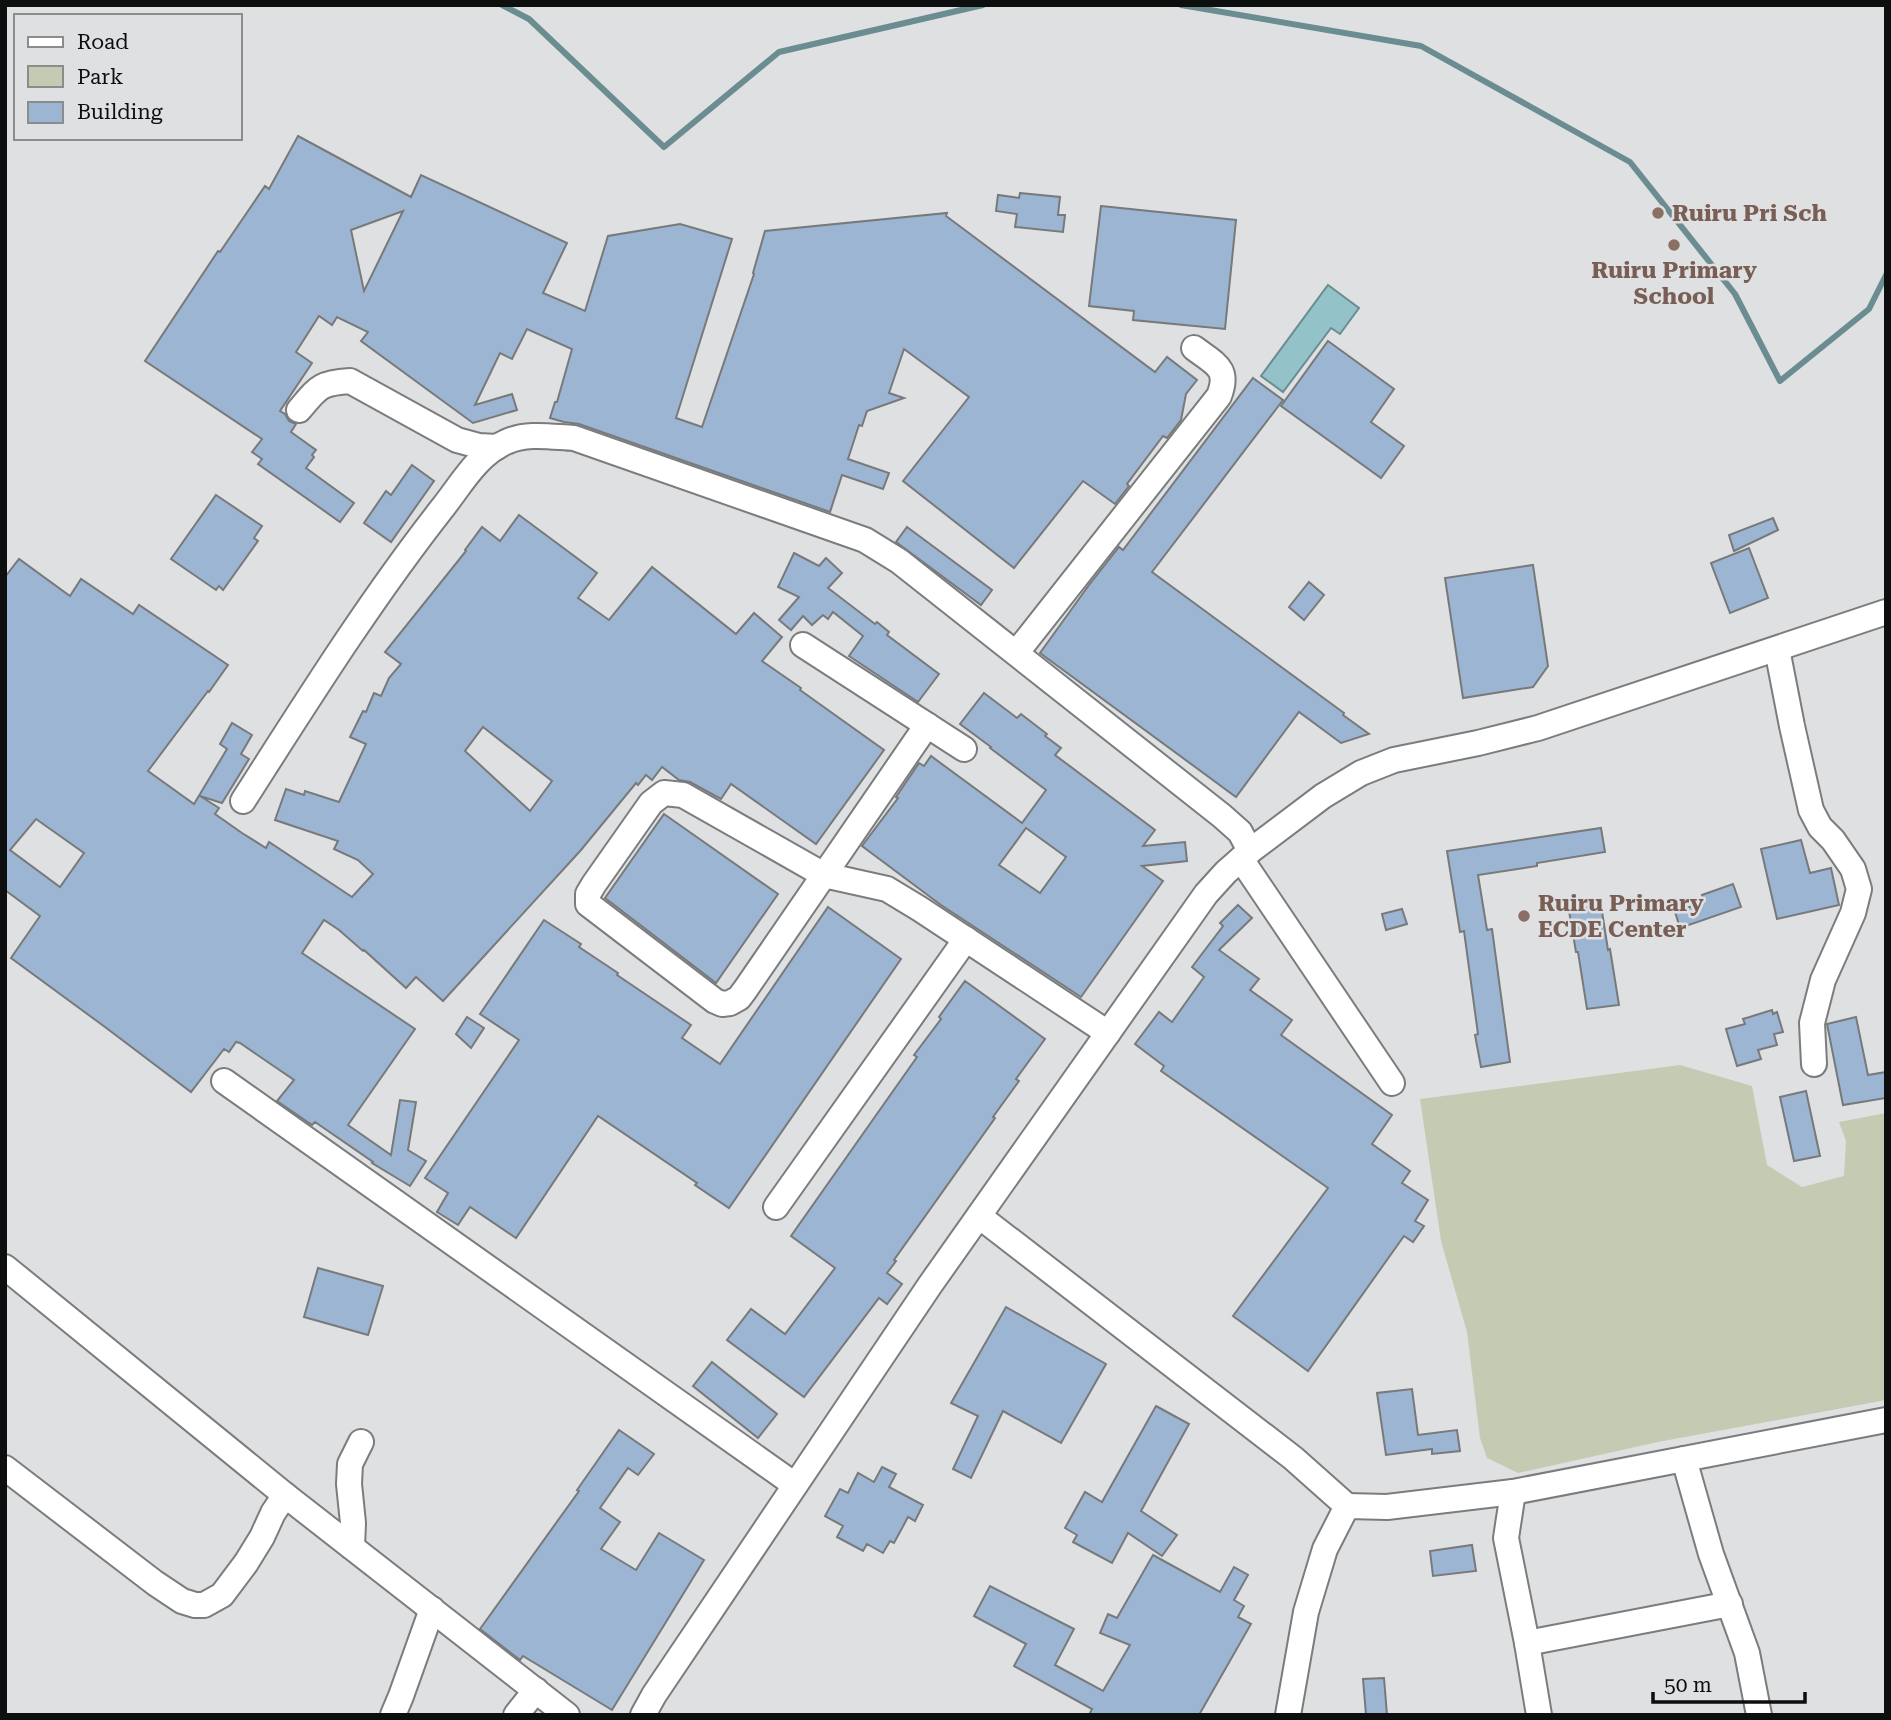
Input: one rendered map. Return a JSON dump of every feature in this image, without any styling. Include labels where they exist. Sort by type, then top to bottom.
[{"type":"street","points":[[1017,652],[1219,396],[1224,383],[1220,368],[1194,348]]},
{"type":"street","points":[[299,410],[317,389],[331,382],[350,381],[457,440],[479,446],[497,447]]},
{"type":"street","points":[[243,801],[340,649],[431,522],[483,456],[507,441],[539,435],[574,438],[865,540],[900,561],[1017,652],[1240,832],[1245,855],[1392,1083]]},
{"type":"street","points":[[643,1715],[930,1285],[1206,894],[1245,855],[1323,796],[1361,774],[1394,760],[1538,728],[1886,612]]},
{"type":"street","points":[[803,645],[964,749]]},
{"type":"street","points":[[1777,649],[1811,810],[1820,827],[1838,846],[1853,869],[1859,889],[1853,913],[1820,990],[1812,1023],[1814,1065]]},
{"type":"street","points":[[927,725],[824,875],[745,990],[730,1003],[715,1001],[589,904],[588,894],[594,884],[651,803],[664,793],[683,795],[824,875],[887,889],[1108,1033]]},
{"type":"street","points":[[776,1207],[966,939]]},
{"type":"street","points":[[224,1081],[795,1485]]},
{"type":"street","points":[[979,1216],[1293,1458],[1347,1506],[1387,1507],[1513,1492],[1886,1420]]},
{"type":"street","points":[[5,1267],[285,1495],[567,1715]]},
{"type":"street","points":[[352,1548],[350,1464],[360,1442]]},
{"type":"street","points":[[1684,1459],[1711,1554],[1747,1653],[1759,1715]]},
{"type":"street","points":[[5,1468],[155,1583],[181,1601],[195,1605],[204,1605],[222,1595],[246,1563],[285,1495]]},
{"type":"street","points":[[1513,1492],[1506,1538],[1528,1643],[1539,1715]]},
{"type":"street","points":[[1288,1715],[1306,1612],[1325,1549],[1347,1506]]},
{"type":"street","points":[[1528,1643],[1730,1604]]},
{"type":"street","points":[[393,1715],[432,1609]]},
{"type":"street","points":[[516,1715],[536,1690]]},
{"type":"green space","points":[[1680,1065],[1752,1086],[1767,1165],[1802,1187],[1844,1176],[1846,1141],[1839,1122],[1886,1113],[1886,1400],[1658,1442],[1518,1473],[1487,1458],[1480,1438],[1467,1332],[1441,1241],[1420,1099]]},
{"type":"water","points":[[1328,285],[1359,308],[1340,334],[1331,328],[1283,392],[1261,376]]},
{"type":"building","points":[[298,136],[411,197],[421,175],[567,243],[543,293],[585,311],[608,236],[680,224],[732,239],[676,418],[702,427],[754,274],[765,231],[947,213],[946,216],[1155,372],[1167,357],[1197,380],[1186,394],[1181,420],[1167,438],[1163,436],[1115,504],[1083,481],[1014,568],[903,481],[969,397],[904,349],[889,393],[904,398],[867,411],[862,426],[859,425],[848,459],[889,473],[883,489],[842,475],[830,512],[579,424],[550,418],[572,349],[527,329],[512,359],[500,353],[475,405],[512,394],[517,410],[473,423],[361,341],[368,332],[337,317],[332,325],[319,316],[296,352],[312,363],[280,411],[296,424],[291,432],[316,450],[306,468],[354,503],[340,522],[258,464],[262,459],[252,452],[262,439],[145,361],[218,251],[220,252],[265,186],[269,189]],"holes":[[[403,211],[364,291],[351,230]]]},
{"type":"building","points":[[1020,193],[1060,197],[1058,215],[1065,215],[1063,232],[1015,227],[1017,214],[996,211],[998,195],[1019,198]]},
{"type":"building","points":[[1101,206],[1236,220],[1225,329],[1133,320],[1134,311],[1089,306]]},
{"type":"building","points":[[1328,341],[1394,389],[1371,422],[1404,446],[1381,478],[1281,406]]},
{"type":"building","points":[[1253,378],[1283,400],[1152,572],[1369,734],[1341,743],[1299,712],[1236,797],[1040,653],[1089,585],[1119,547],[1123,550]]},
{"type":"building","points":[[412,465],[434,481],[391,542],[364,523],[386,491],[391,495]]},
{"type":"building","points":[[216,495],[262,526],[254,538],[258,541],[223,590],[219,586],[216,590],[171,559]]},
{"type":"building","points":[[519,515],[597,573],[578,598],[609,620],[652,567],[736,634],[754,613],[782,637],[762,661],[884,750],[816,844],[731,784],[721,799],[690,782],[679,780],[662,767],[652,780],[646,775],[443,1001],[416,977],[406,988],[364,950],[324,920],[302,953],[415,1029],[348,1125],[391,1155],[400,1100],[416,1102],[408,1150],[426,1161],[410,1186],[372,1163],[315,1122],[312,1125],[277,1101],[294,1080],[240,1043],[236,1042],[229,1052],[224,1049],[191,1092],[11,958],[40,916],[5,890],[5,577],[19,559],[70,596],[81,579],[133,614],[139,605],[228,665],[148,771],[194,804],[227,749],[220,744],[232,723],[252,735],[241,754],[249,759],[222,803],[200,796],[219,808],[215,814],[242,833],[266,848],[269,842],[352,897],[373,874],[358,860],[334,849],[338,841],[275,820],[286,789],[304,795],[305,791],[339,802],[366,744],[350,737],[374,693],[381,696],[389,678],[401,664],[385,652],[482,527],[500,541]],"holes":[[[483,727],[552,781],[530,811],[465,751]],[[36,819],[84,853],[60,887],[10,850]]]},
{"type":"building","points":[[1773,518],[1778,530],[1734,551],[1729,535]]},
{"type":"building","points":[[907,527],[992,590],[981,605],[896,542]]},
{"type":"building","points":[[1749,548],[1768,598],[1730,613],[1711,563]]},
{"type":"building","points":[[794,553],[819,566],[826,558],[842,573],[828,588],[875,624],[877,622],[889,632],[887,635],[939,674],[918,702],[849,656],[863,636],[833,612],[828,619],[823,615],[812,625],[803,616],[791,630],[779,620],[799,597],[778,587]]},
{"type":"building","points":[[1533,565],[1548,666],[1533,687],[1463,698],[1445,578]]},
{"type":"building","points":[[1309,582],[1324,595],[1304,620],[1289,607]]},
{"type":"building","points":[[984,693],[1017,718],[1021,714],[1047,734],[1045,736],[1061,748],[1055,755],[1155,830],[1143,846],[1185,842],[1187,861],[1142,866],[1163,881],[1081,997],[941,905],[862,846],[898,798],[896,797],[919,763],[924,766],[931,756],[1022,823],[1046,790],[960,724]],"holes":[[[1026,828],[1066,857],[1040,893],[999,865]]]},
{"type":"building","points":[[664,814],[778,894],[716,983],[605,898]]},
{"type":"building","points":[[1601,828],[1605,852],[1478,875],[1487,930],[1492,929],[1510,1062],[1481,1067],[1464,931],[1460,932],[1447,851]]},
{"type":"building","points":[[1801,840],[1810,873],[1831,868],[1839,905],[1777,919],[1761,849]]},
{"type":"building","points":[[1733,884],[1741,907],[1680,928],[1675,912],[1704,902],[1702,895]]},
{"type":"building","points":[[1238,905],[1252,918],[1219,950],[1259,979],[1250,990],[1292,1020],[1281,1035],[1392,1115],[1372,1144],[1410,1171],[1402,1183],[1428,1200],[1415,1221],[1424,1226],[1413,1242],[1404,1236],[1308,1371],[1233,1316],[1328,1188],[1161,1071],[1164,1066],[1135,1044],[1159,1012],[1172,1022],[1204,977],[1192,967],[1223,926],[1220,923]]},
{"type":"building","points":[[1601,905],[1619,1005],[1587,1009],[1569,911]]},
{"type":"building","points":[[828,907],[901,959],[729,1208],[598,1116],[516,1238],[470,1207],[458,1225],[437,1212],[448,1193],[425,1178],[519,1040],[480,1014],[544,920],[581,944],[579,947],[618,973],[617,975],[691,1025],[682,1038],[720,1064]]},
{"type":"building","points":[[1402,909],[1407,924],[1386,930],[1382,914]]},
{"type":"building","points":[[965,981],[1045,1039],[1016,1079],[1019,1081],[993,1117],[995,1118],[894,1260],[896,1261],[887,1273],[902,1284],[887,1304],[879,1298],[804,1397],[727,1340],[751,1309],[785,1334],[835,1268],[791,1236],[917,1057],[914,1055]]},
{"type":"building","points":[[1772,1010],[1773,1014],[1777,1012],[1783,1032],[1774,1034],[1777,1045],[1758,1050],[1761,1059],[1737,1066],[1726,1029],[1745,1024],[1743,1019]]},
{"type":"building","points":[[467,1017],[484,1028],[471,1048],[456,1034]]},
{"type":"building","points":[[1856,1017],[1868,1075],[1886,1072],[1886,1098],[1843,1105],[1827,1024]]},
{"type":"building","points":[[1806,1091],[1820,1156],[1794,1161],[1780,1097]]},
{"type":"building","points":[[318,1268],[383,1286],[368,1335],[304,1317]]},
{"type":"building","points":[[1006,1307],[1106,1364],[1061,1443],[1003,1411],[971,1478],[953,1469],[978,1416],[951,1403]]},
{"type":"building","points":[[712,1362],[777,1414],[758,1438],[693,1386]]},
{"type":"building","points":[[1412,1389],[1418,1435],[1457,1430],[1460,1451],[1432,1454],[1432,1449],[1386,1455],[1377,1393]]},
{"type":"building","points":[[1156,1406],[1189,1424],[1141,1511],[1177,1535],[1162,1556],[1128,1533],[1112,1563],[1073,1542],[1077,1535],[1065,1528],[1085,1492],[1102,1502]]},
{"type":"building","points":[[619,1430],[654,1454],[638,1475],[628,1468],[600,1508],[620,1522],[601,1549],[636,1570],[659,1533],[704,1560],[612,1710],[523,1656],[520,1660],[480,1629],[579,1491],[577,1490]]},
{"type":"building","points":[[882,1467],[896,1474],[889,1487],[923,1505],[915,1521],[908,1517],[894,1543],[890,1541],[883,1553],[867,1544],[863,1551],[837,1537],[843,1526],[825,1516],[840,1489],[848,1493],[858,1473],[874,1482]]},
{"type":"building","points":[[1472,1545],[1476,1571],[1433,1576],[1430,1551]]},
{"type":"building","points":[[1153,1555],[1220,1592],[1234,1567],[1248,1575],[1234,1600],[1244,1606],[1238,1617],[1251,1624],[1199,1715],[1089,1715],[1092,1709],[1014,1666],[1026,1644],[974,1616],[990,1586],[1074,1629],[1055,1665],[1103,1691],[1130,1645],[1100,1633],[1108,1614],[1117,1618]]},
{"type":"building","points":[[1384,1678],[1387,1715],[1366,1715],[1363,1679]]},
{"type":"waterway","points":[[502,5],[529,19],[664,147],[779,52],[983,5]]},
{"type":"waterway","points":[[1181,5],[1421,46],[1630,162],[1735,294],[1780,381],[1869,309],[1886,275]]},
{"type":"place","name":"Ruiru Pri Sch","points":[[1658,213]]},
{"type":"place","name":"Ruiru Primary School","points":[[1674,245]]},
{"type":"place","name":"Ruiru Primary ECDE Center","points":[[1524,916]]}]
